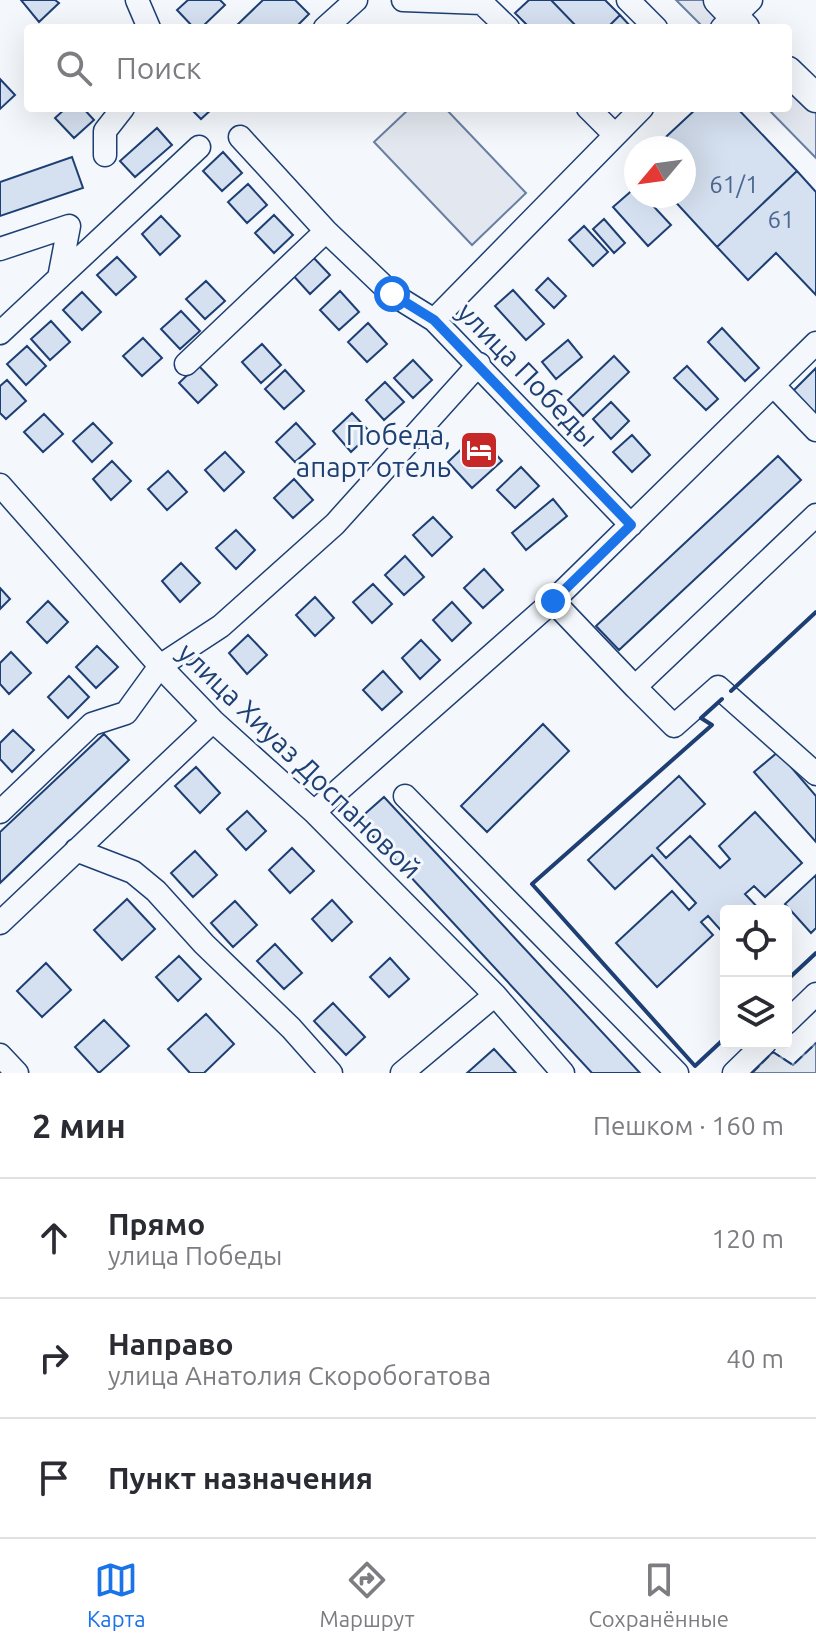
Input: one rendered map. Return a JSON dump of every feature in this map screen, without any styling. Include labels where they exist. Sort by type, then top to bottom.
[{"type":"main road","points":[[792,75],[816,98]]},
{"type":"street","points":[[137,0],[147,24]]},
{"type":"street","points":[[329,24],[356,0]]},
{"type":"street","points":[[403,0],[482,3],[504,24]]},
{"type":"street","points":[[628,0],[652,24]]},
{"type":"street","points":[[105,155],[105,131],[120,112]]},
{"type":"street","points":[[592,112],[615,135]]},
{"type":"street","points":[[434,320],[638,112]]},
{"type":"street","name":"улица Победы","points":[[240,137],[326,231],[392,294],[434,320],[479,364],[631,525]]},
{"type":"street","points":[[0,333],[199,147]]},
{"type":"street","points":[[0,249],[69,226],[59,278]]},
{"type":"street","points":[[186,364],[326,231]]},
{"type":"street","points":[[314,812],[553,601],[816,343]]},
{"type":"street","points":[[0,812],[92,724],[126,713],[160,666],[221,626],[335,524],[479,364]]},
{"type":"street","points":[[774,386],[816,430]]},
{"type":"street","name":"улица Хиуаз Доспановой","points":[[0,485],[160,666],[213,721],[314,812],[495,995],[563,1073]]},
{"type":"street","points":[[635,687],[816,515]]},
{"type":"street","points":[[553,601],[674,726],[718,687],[816,774]]},
{"type":"street","points":[[0,923],[213,721]]},
{"type":"street","points":[[405,796],[677,1073]]},
{"type":"street","points":[[76,850],[133,872],[156,891],[331,1073]]},
{"type":"street","points":[[792,1017],[816,994]]},
{"type":"street","points":[[402,1073],[495,995]]},
{"type":"street","points":[[734,1073],[759,1049]]},
{"type":"street","points":[[0,1055],[17,1073]]},
{"type":"shaded area","points":[[676,0],[718,0],[726,8],[712,24],[700,24]]},
{"type":"shaded area","points":[[792,75],[816,98],[816,158],[771,112],[792,112]]},
{"type":"shaded area","points":[[406,112],[449,112],[526,193],[472,245],[374,142]]},
{"type":"shaded area","points":[[816,1043],[816,1073],[752,1073],[773,1052],[793,1065]]},
{"type":"building","points":[[21,0],[55,0],[59,3],[39,22]]},
{"type":"building","points":[[188,0],[220,0],[225,5],[205,24],[190,24],[177,10]]},
{"type":"building","points":[[263,0],[295,0],[309,14],[299,24],[238,24]]},
{"type":"building","points":[[529,0],[551,0],[574,24],[526,24],[515,13]]},
{"type":"building","points":[[551,0],[605,0],[620,15],[611,24],[574,24]]},
{"type":"building","points":[[620,15],[628,24],[611,24]]},
{"type":"building","points":[[0,79],[15,95],[0,109]]},
{"type":"building","points":[[62,112],[87,112],[94,120],[74,138],[55,118]]},
{"type":"building","points":[[194,112],[209,112],[201,119]]},
{"type":"building","points":[[693,112],[741,112],[797,171],[717,247],[681,208],[696,208],[696,136],[667,136]]},
{"type":"building","points":[[157,128],[172,145],[135,177],[120,161]]},
{"type":"building","points":[[223,152],[242,173],[222,191],[203,171]]},
{"type":"building","points":[[72,157],[83,188],[0,216],[0,182]]},
{"type":"building","points":[[797,171],[816,192],[816,295],[776,253],[748,280],[717,247]]},
{"type":"building","points":[[248,184],[267,205],[247,223],[228,202]]},
{"type":"building","points":[[624,197],[624,208],[655,208],[671,225],[648,246],[613,207]]},
{"type":"building","points":[[274,215],[293,235],[274,253],[255,233]]},
{"type":"building","points":[[161,216],[180,236],[160,255],[142,234]]},
{"type":"building","points":[[604,219],[625,243],[614,253],[593,229]]},
{"type":"building","points":[[584,226],[608,252],[593,266],[569,240]]},
{"type":"building","points":[[311,255],[330,275],[310,294],[291,273]]},
{"type":"building","points":[[117,257],[136,277],[116,295],[97,275]]},
{"type":"building","points":[[548,278],[566,296],[554,308],[536,290]]},
{"type":"building","points":[[206,281],[225,301],[205,319],[186,299]]},
{"type":"building","points":[[513,290],[544,324],[526,340],[495,306]]},
{"type":"building","points":[[340,291],[359,312],[339,330],[320,310]]},
{"type":"building","points":[[82,292],[101,312],[82,330],[63,310]]},
{"type":"building","points":[[181,311],[200,331],[180,349],[161,329]]},
{"type":"building","points":[[51,321],[70,342],[50,360],[31,339]]},
{"type":"building","points":[[368,323],[387,344],[367,362],[348,342]]},
{"type":"building","points":[[722,328],[759,368],[745,381],[708,342]]},
{"type":"building","points":[[143,338],[162,358],[142,376],[123,356]]},
{"type":"building","points":[[568,340],[582,357],[556,379],[542,362]]},
{"type":"building","points":[[262,344],[281,365],[261,383],[242,362]]},
{"type":"building","points":[[27,346],[46,366],[26,385],[7,364]]},
{"type":"building","points":[[614,356],[629,372],[583,416],[568,400]]},
{"type":"building","points":[[413,360],[432,380],[413,398],[394,378]]},
{"type":"building","points":[[198,365],[217,385],[198,403],[179,383]]},
{"type":"building","points":[[687,366],[718,399],[706,410],[674,378]]},
{"type":"building","points":[[816,368],[816,416],[792,392]]},
{"type":"building","points":[[285,370],[304,391],[284,409],[265,389]]},
{"type":"building","points":[[7,380],[26,401],[6,419],[0,413],[0,386]]},
{"type":"building","points":[[385,382],[404,402],[384,420],[366,400]]},
{"type":"building","points":[[611,402],[629,421],[611,439],[593,419]]},
{"type":"building","points":[[352,413],[371,433],[351,452],[333,431]]},
{"type":"building","points":[[44,414],[63,434],[43,452],[24,432]]},
{"type":"building","points":[[93,423],[112,443],[92,462],[73,441]]},
{"type":"building","points":[[296,423],[315,444],[295,462],[276,442]]},
{"type":"building","points":[[477,434],[502,461],[472,488],[448,462]]},
{"type":"building","points":[[632,435],[650,455],[632,472],[613,452]]},
{"type":"building","points":[[225,452],[244,472],[224,491],[205,470]]},
{"type":"building","points":[[778,456],[801,480],[619,650],[596,626]]},
{"type":"building","points":[[112,461],[131,481],[111,500],[93,479]]},
{"type":"building","points":[[521,467],[539,486],[515,508],[497,490]]},
{"type":"building","points":[[168,471],[187,492],[167,510],[148,489]]},
{"type":"building","points":[[294,479],[313,500],[293,518],[274,498]]},
{"type":"building","points":[[553,499],[567,516],[526,550],[512,533]]},
{"type":"building","points":[[433,517],[452,537],[432,556],[413,535]]},
{"type":"building","points":[[236,530],[255,550],[236,569],[216,548]]},
{"type":"building","points":[[405,556],[424,577],[404,595],[385,575]]},
{"type":"building","points":[[181,563],[200,583],[180,602],[162,581]]},
{"type":"building","points":[[484,569],[503,590],[483,608],[464,588]]},
{"type":"building","points":[[373,584],[392,604],[372,623],[353,602]]},
{"type":"building","points":[[0,588],[10,599],[0,609]]},
{"type":"building","points":[[315,597],[334,618],[315,636],[296,615]]},
{"type":"building","points":[[48,601],[68,622],[47,643],[27,622]]},
{"type":"building","points":[[452,602],[471,623],[452,641],[433,620]]},
{"type":"building","points":[[248,635],[267,655],[247,674],[229,653]]},
{"type":"building","points":[[421,640],[440,660],[420,679],[402,658]]},
{"type":"building","points":[[97,646],[118,667],[96,688],[76,667]]},
{"type":"building","points":[[11,652],[31,673],[9,694],[0,684],[0,663]]},
{"type":"building","points":[[383,671],[402,692],[382,710],[363,690]]},
{"type":"building","points":[[69,676],[89,697],[68,718],[48,697]]},
{"type":"building","points":[[543,724],[569,751],[487,832],[461,806]]},
{"type":"building","points":[[13,730],[34,750],[12,772],[0,759],[0,743]]},
{"type":"building","points":[[104,734],[129,760],[0,883],[0,832]]},
{"type":"building","points":[[778,752],[816,796],[816,842],[754,772]]},
{"type":"building","points":[[196,767],[220,793],[200,813],[175,786]]},
{"type":"building","points":[[679,776],[705,804],[657,848],[666,858],[690,836],[720,868],[730,859],[719,846],[755,812],[802,863],[765,897],[754,886],[745,894],[755,905],[720,905],[720,929],[708,916],[701,922],[713,935],[657,987],[616,943],[672,891],[689,910],[696,903],[652,855],[615,889],[588,860]]},
{"type":"building","points":[[384,797],[640,1073],[592,1073],[358,820]]},
{"type":"building","points":[[247,811],[266,831],[246,850],[227,829]]},
{"type":"building","points":[[292,848],[314,871],[290,893],[269,870]]},
{"type":"building","points":[[195,851],[217,875],[193,897],[171,873]]},
{"type":"building","points":[[816,875],[816,928],[811,933],[792,912],[792,905],[785,904]]},
{"type":"building","points":[[127,899],[155,929],[122,960],[94,930]]},
{"type":"building","points":[[332,900],[352,922],[332,941],[312,919]]},
{"type":"building","points":[[235,901],[257,925],[233,947],[211,923]]},
{"type":"building","points":[[275,944],[302,973],[284,989],[257,961]]},
{"type":"building","points":[[179,956],[201,979],[178,1001],[156,977]]},
{"type":"building","points":[[390,958],[409,979],[389,997],[370,977]]},
{"type":"building","points":[[46,963],[71,990],[42,1017],[17,991]]},
{"type":"building","points":[[333,1003],[365,1037],[346,1055],[314,1021]]},
{"type":"building","points":[[206,1014],[234,1044],[204,1073],[190,1073],[168,1049]]},
{"type":"building","points":[[104,1020],[129,1046],[99,1073],[75,1047]]},
{"type":"building","points":[[494,1049],[516,1073],[467,1073]]},
{"type":"fence","points":[[752,1073],[773,1052],[793,1065],[816,1043]]},
{"type":"wall","points":[[731,691],[816,612]]},
{"type":"wall","points":[[720,1043],[695,1066],[532,884],[712,725],[701,718],[722,699]]},
{"type":"wall","points":[[790,977],[816,953]]},
{"type":"place","name":"Победа, апарт отель","points":[[479,450]]},
{"type":"route","points":[[392,294],[434,320],[631,525],[553,601]]}]
